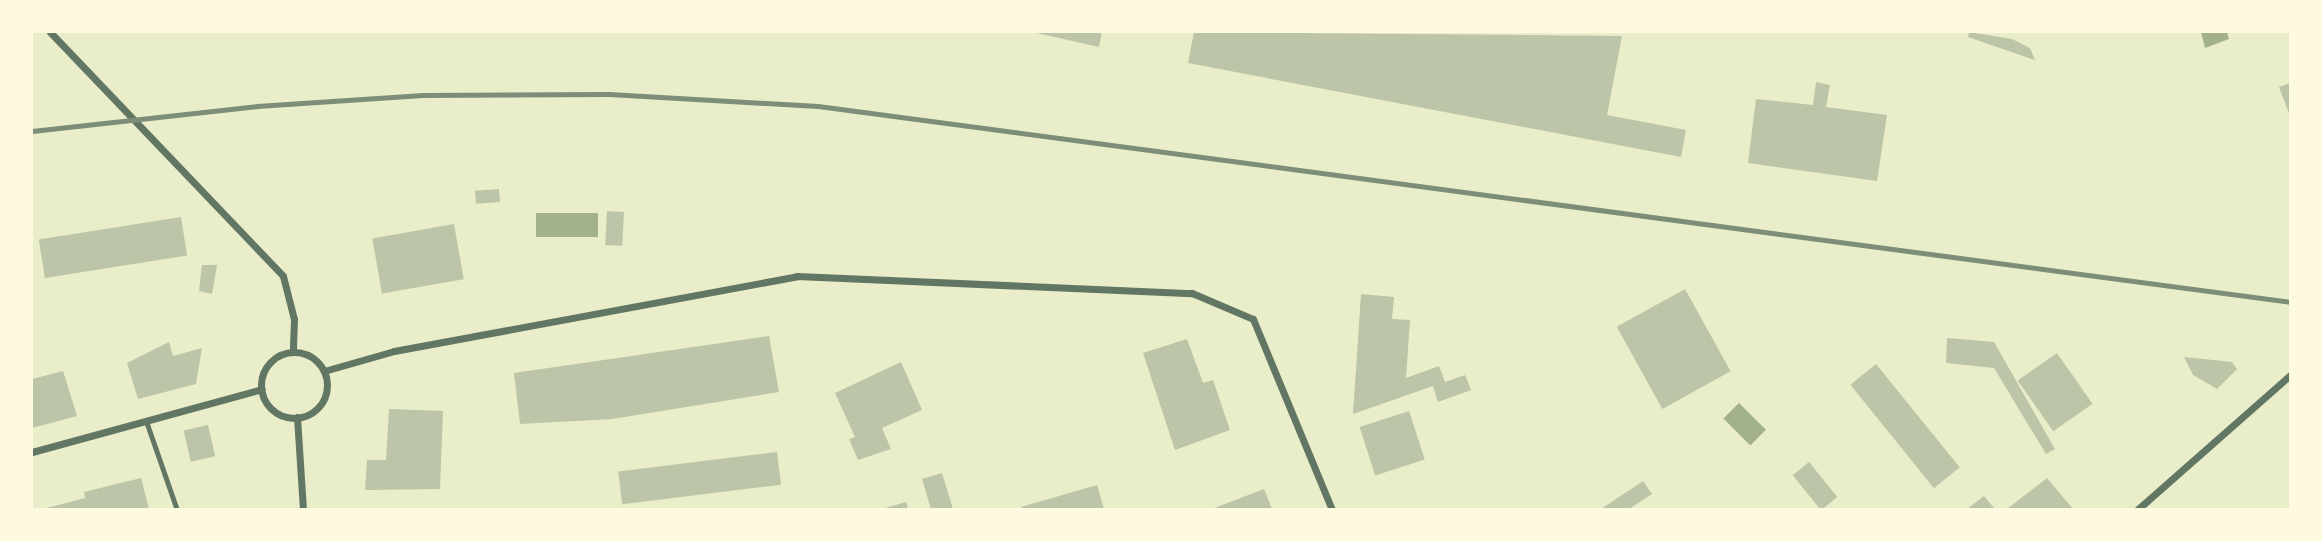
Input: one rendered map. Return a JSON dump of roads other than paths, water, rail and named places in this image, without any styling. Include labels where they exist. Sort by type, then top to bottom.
[{"type":"street","points":[[50,32],[283,276],[294,318],[293,352]]},
{"type":"street","points":[[324,371],[394,351],[797,276],[1192,293],[1253,319],[1332,509]]},
{"type":"street","points":[[293,352],[311,356],[324,371],[323,401],[298,417],[270,407],[262,389],[266,368],[293,352]]},
{"type":"street","points":[[2137,509],[2291,375]]},
{"type":"street","points":[[32,452],[262,389]]},
{"type":"street","points":[[298,417],[303,509]]},
{"type":"lane","points":[[146,421],[177,509]]},
{"type":"railway","points":[[32,131],[257,106],[423,95],[609,94],[818,106],[2290,302]]}]
